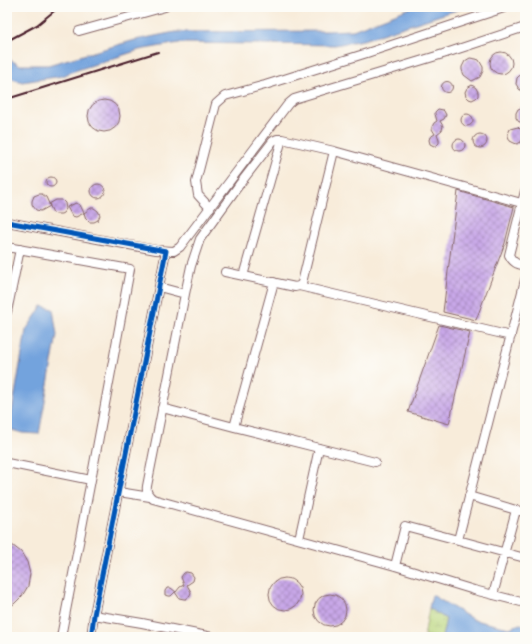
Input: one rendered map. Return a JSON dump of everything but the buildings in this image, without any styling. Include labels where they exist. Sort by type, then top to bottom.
[{"type":"street","points":[[79,32],[165,7]]},
{"type":"street","points":[[210,208],[198,195],[196,182],[216,104],[225,96],[345,60],[507,7]]},
{"type":"street","points":[[7,222],[166,251],[174,251],[180,247],[288,104],[294,99],[443,54],[525,27]]},
{"type":"street","points":[[243,276],[282,139]]},
{"type":"street","points":[[150,497],[146,490],[191,266],[200,239],[273,141],[282,139],[334,151],[523,203]]},
{"type":"street","points":[[299,286],[302,283],[334,151]]},
{"type":"street","points":[[525,191],[510,255],[511,260],[515,264],[525,266]]},
{"type":"street","points":[[7,247],[130,269],[61,637]]},
{"type":"street","points":[[7,312],[20,250]]},
{"type":"street","points":[[91,637],[94,615],[166,251]]},
{"type":"street","points":[[224,272],[295,287],[299,286],[511,336]]},
{"type":"street","points":[[458,540],[525,280]]},
{"type":"street","points":[[234,427],[274,282]]},
{"type":"street","points":[[159,287],[185,294]]},
{"type":"street","points":[[162,408],[375,462]]},
{"type":"street","points":[[299,539],[318,448]]},
{"type":"street","points":[[7,463],[91,480]]},
{"type":"street","points":[[119,492],[150,497],[525,604]]},
{"type":"street","points":[[469,496],[525,512]]},
{"type":"street","points":[[493,595],[516,510]]},
{"type":"street","points":[[395,566],[405,526],[525,558]]},
{"type":"street","points":[[94,615],[177,634],[212,637]]},
{"type":"green space","points":[[429,608],[446,619],[442,637],[424,637]]},
{"type":"water","points":[[413,7],[466,7],[363,40],[335,45],[179,43],[139,50],[63,76],[22,82],[7,77],[7,58],[20,65],[48,65],[135,40],[175,32],[353,30]]},
{"type":"water","points":[[42,306],[53,309],[57,335],[39,434],[22,433],[9,429],[26,330]]},
{"type":"water","points":[[432,595],[474,620],[509,628],[520,624],[525,625],[525,637],[442,637],[446,619],[429,608]]},
{"type":"railway","points":[[7,41],[37,25],[59,7]]},
{"type":"railway","points":[[7,99],[158,52]]},
{"type":"cycle path","points":[[7,222],[166,251],[94,615],[91,637]]}]
